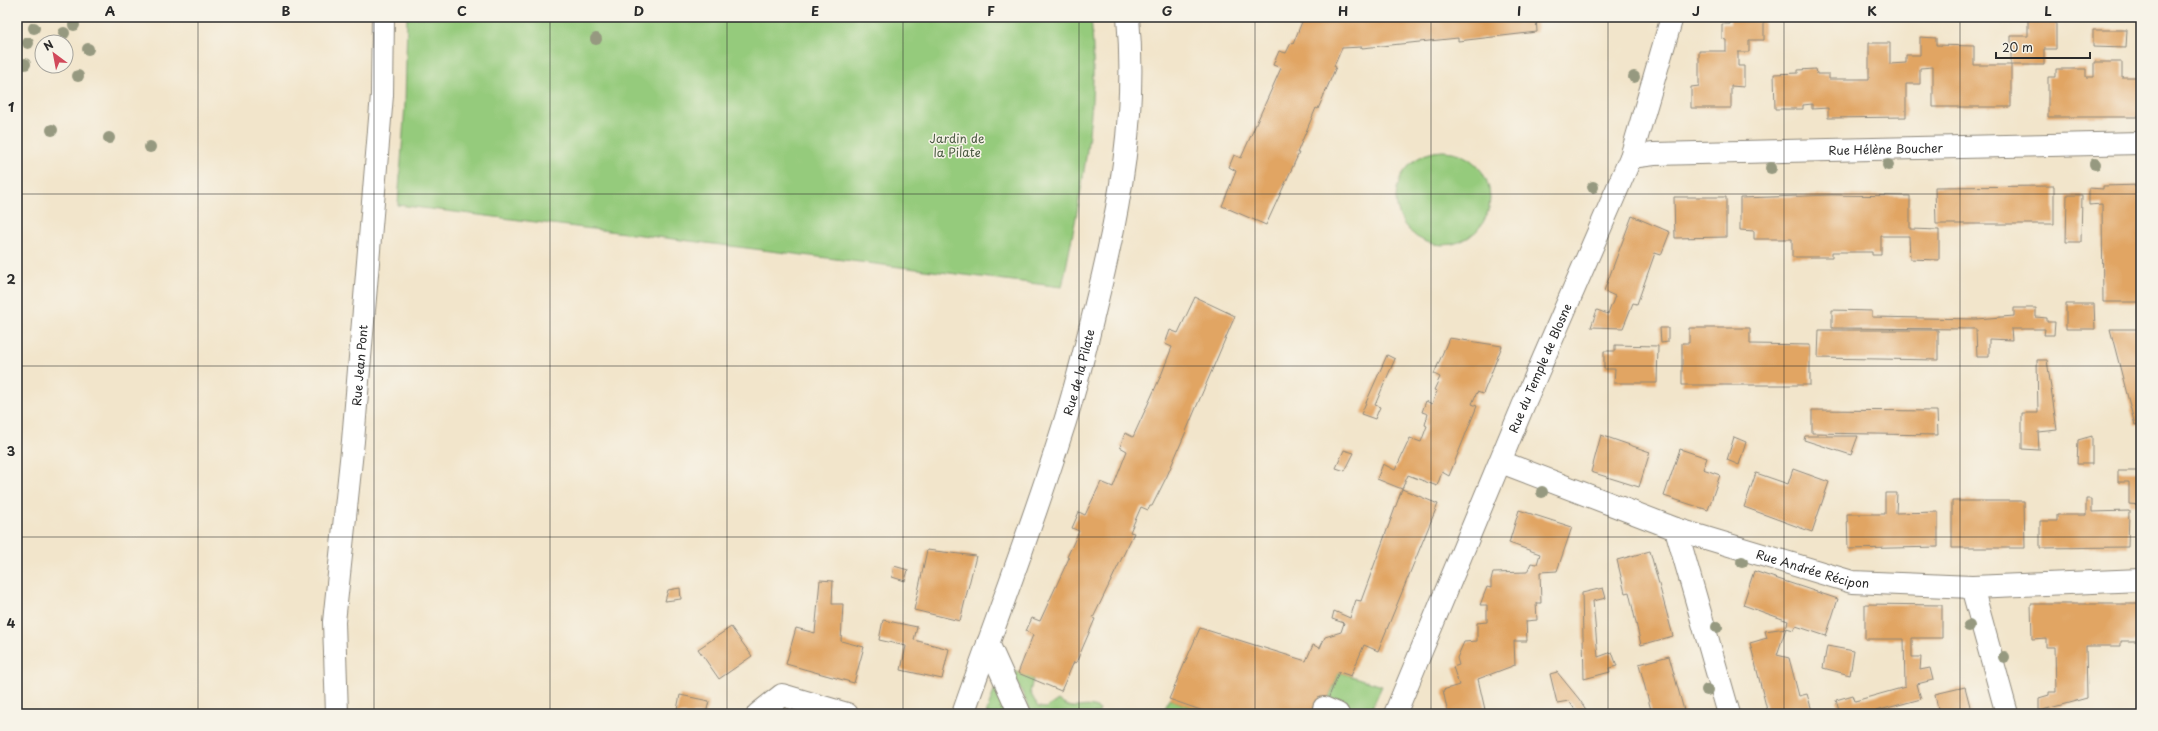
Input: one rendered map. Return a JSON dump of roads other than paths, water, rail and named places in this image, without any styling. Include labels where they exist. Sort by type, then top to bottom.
[{"type":"street","name":"Rue Jean Pont","points":[[336,714],[334,622],[353,441],[382,96],[383,17]]},
{"type":"street","name":"Rue de la Pilate","points":[[963,714],[1060,436],[1109,250],[1123,178],[1130,110],[1130,44],[1128,17]]},
{"type":"street","name":"Rue du Temple de Blosne","points":[[1395,714],[1523,406],[1631,157],[1672,17]]},
{"type":"street","name":"Rue Hélène Boucher","points":[[1631,157],[1646,154],[2141,143]]},
{"type":"street","name":"Rue Andrée Récipon","points":[[1501,462],[1676,529],[1852,582],[1972,587],[2141,580]]},
{"type":"street","points":[[1676,529],[1729,714]]},
{"type":"street","points":[[1972,587],[2008,714]]},
{"type":"street","points":[[988,643],[1020,714]]},
{"type":"street","points":[[758,714],[782,695],[847,714]]},
{"type":"park label","name":"Jardin de la Pilate","points":[[957,145]]}]
